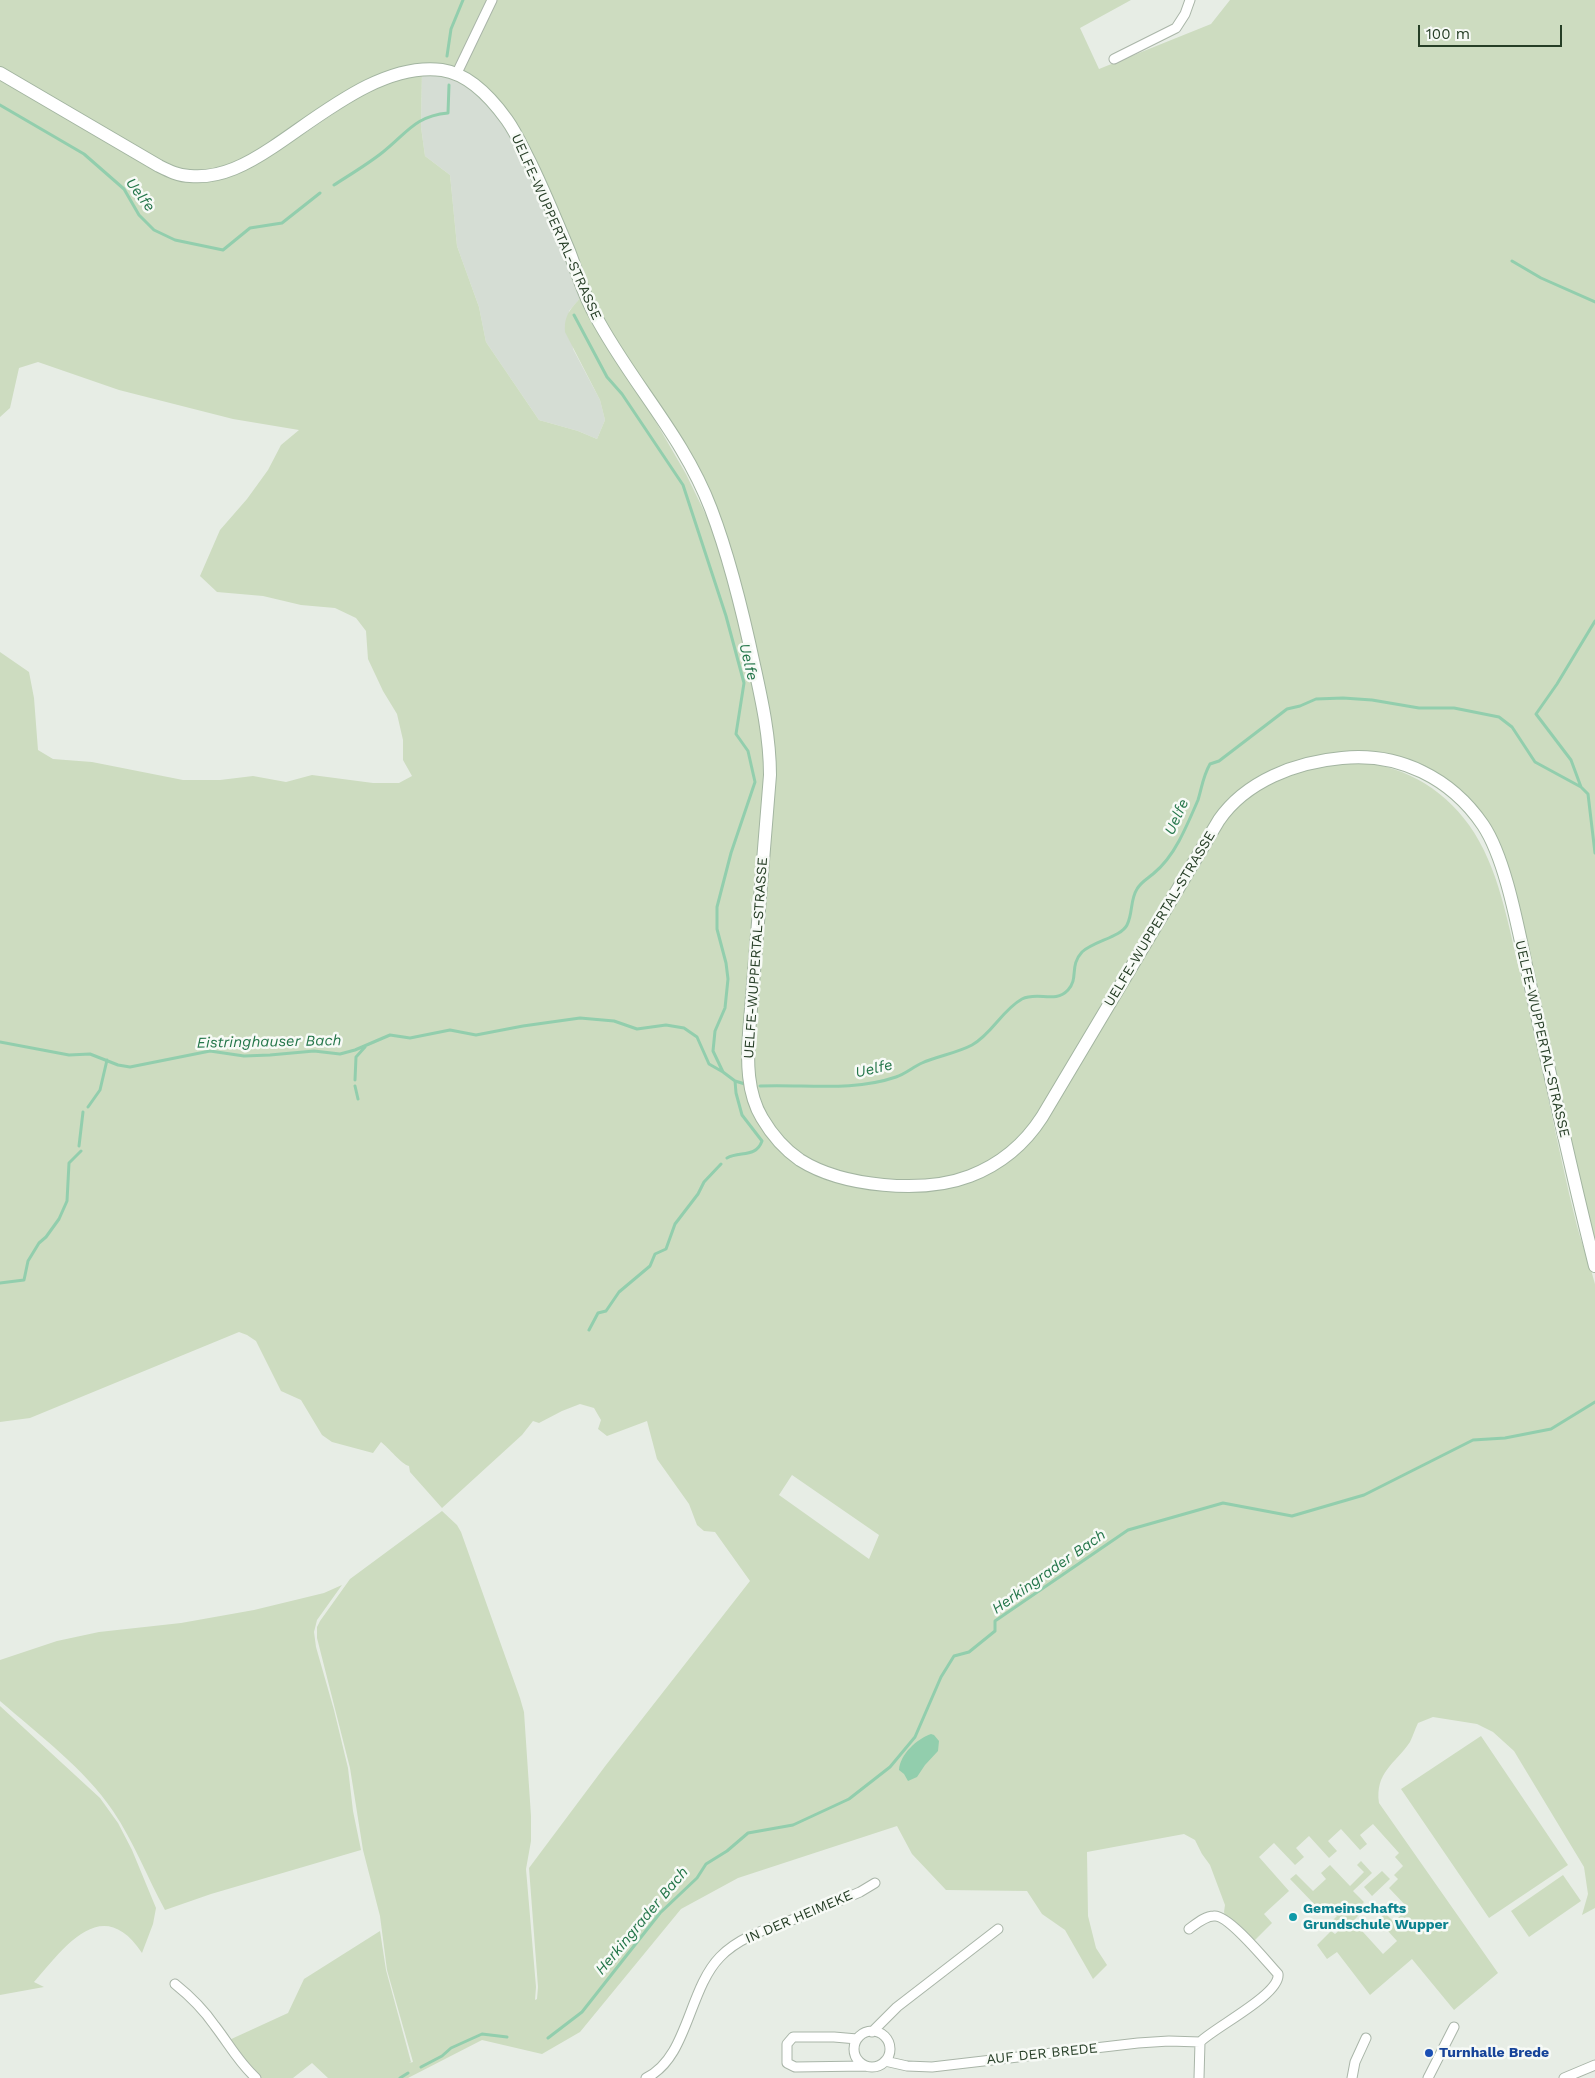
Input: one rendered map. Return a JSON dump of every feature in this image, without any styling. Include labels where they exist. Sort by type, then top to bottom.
[{"type":"main road","name":"UELFE-WUPPERTAL-STRASSE","points":[[0,72],[159,166],[180,175],[196,177],[212,175],[241,166],[352,95],[374,83],[415,70],[438,70],[456,75],[476,87],[489,98],[517,135],[538,178],[592,310],[620,358],[687,456],[711,511],[745,625],[768,732],[770,756],[770,775],[748,1033],[748,1067],[757,1109],[761,1117],[780,1142],[801,1160],[844,1178],[886,1184],[924,1185],[960,1179],[999,1161],[1024,1141],[1037,1125],[1214,828],[1232,804],[1257,784],[1294,768],[1333,759],[1382,759],[1419,770],[1450,788],[1477,817],[1496,851],[1517,927],[1595,1266]]},
{"type":"street","points":[[456,75],[492,0]]},
{"type":"street","points":[[1114,59],[1176,28],[1185,14],[1190,0]]},
{"type":"street","name":"IN DER HEIMEKE","points":[[646,2078],[657,2071],[668,2060],[705,1977],[729,1949],[754,1935],[860,1892],[875,1883]]},
{"type":"street","points":[[1189,1929],[1211,1916],[1219,1916],[1247,1941],[1278,1974],[1275,1986],[1264,1996],[1210,2032],[1200,2042],[1199,2078]]},
{"type":"street","name":"AUF DER BREDE","points":[[998,1929],[898,2007],[872,2032],[863,2034],[857,2039],[793,2037],[787,2044],[787,2062],[795,2067],[877,2066],[886,2061],[907,2066],[932,2067],[1138,2043],[1168,2041],[1200,2042]]},
{"type":"street","points":[[175,1984],[187,1994],[215,2026],[243,2066],[256,2078]]},
{"type":"street","points":[[1428,2078],[1454,2027]]},
{"type":"street","points":[[872,2032],[880,2033],[888,2042],[890,2050],[886,2061]]},
{"type":"street","points":[[1352,2078],[1355,2062],[1366,2038]]},
{"type":"street","points":[[857,2039],[854,2048],[856,2056],[866,2066]]},
{"type":"street","points":[[1564,2078],[1595,2065]]},
{"type":"shaded area","points":[[0,0],[1131,0],[1080,28],[1099,69],[1211,24],[1230,0],[1595,0],[1595,1266],[1510,897],[1505,877],[1491,840],[1483,825],[1470,808],[1455,794],[1422,772],[1384,759],[1342,758],[1325,760],[1290,769],[1258,784],[1230,806],[1219,820],[1032,1132],[996,1163],[976,1173],[955,1180],[933,1184],[887,1184],[847,1178],[821,1170],[799,1158],[772,1132],[759,1114],[776,1142],[788,1154],[816,1173],[848,1185],[882,1190],[933,1189],[966,1182],[982,1176],[997,1168],[1015,1154],[1047,1116],[1062,1094],[1215,828],[1223,815],[1238,800],[1261,785],[1292,770],[1352,763],[1390,768],[1409,775],[1426,784],[1456,809],[1479,841],[1488,859],[1501,896],[1528,1005],[1577,1226],[1595,1284],[1595,1908],[1582,1915],[1588,1894],[1584,1867],[1514,1751],[1493,1732],[1477,1724],[1433,1717],[1418,1723],[1410,1742],[1387,1769],[1380,1783],[1379,1803],[1498,1973],[1454,2010],[1412,1959],[1370,1995],[1337,1952],[1327,1959],[1317,1945],[1331,1931],[1335,1934],[1341,1929],[1333,1920],[1337,1916],[1325,1903],[1319,1909],[1290,1879],[1296,1874],[1313,1891],[1326,1879],[1321,1873],[1330,1865],[1350,1886],[1364,1872],[1357,1865],[1361,1861],[1372,1873],[1353,1891],[1364,1902],[1362,1904],[1366,1908],[1353,1921],[1383,1954],[1397,1941],[1378,1920],[1385,1913],[1394,1922],[1408,1908],[1389,1888],[1398,1879],[1394,1875],[1403,1866],[1395,1857],[1399,1853],[1373,1824],[1360,1835],[1367,1844],[1360,1850],[1341,1829],[1328,1841],[1337,1851],[1329,1858],[1309,1836],[1296,1848],[1304,1857],[1295,1865],[1274,1843],[1259,1857],[1289,1891],[1264,1914],[1272,1923],[1254,1941],[1274,1962],[1270,1965],[1227,1922],[1224,1912],[1225,1905],[1210,1865],[1195,1840],[1184,1834],[1087,1852],[1088,1916],[1096,1948],[1107,1965],[1093,1979],[1065,1930],[1042,1914],[1027,1891],[946,1890],[912,1854],[897,1826],[738,1878],[681,1909],[580,2032],[542,2054],[482,2040],[408,2078],[328,2078],[312,2063],[293,2078],[258,2078],[244,2066],[227,2041],[288,2013],[304,1979],[380,1931],[386,1970],[411,2062],[409,2063],[413,2062],[387,1970],[380,1916],[363,1850],[350,1768],[317,1638],[317,1627],[320,1621],[350,1579],[442,1511],[457,1525],[461,1532],[524,1712],[531,1816],[531,1841],[526,1869],[536,1987],[535,2000],[537,1999],[538,1987],[529,1868],[606,1765],[750,1581],[715,1532],[704,1531],[697,1525],[689,1504],[657,1459],[647,1421],[607,1436],[598,1429],[601,1420],[594,1408],[580,1404],[539,1423],[533,1421],[522,1435],[442,1508],[410,1472],[409,1466],[402,1462],[381,1442],[373,1453],[332,1442],[322,1435],[301,1400],[281,1391],[256,1341],[239,1332],[30,1418],[0,1422],[0,652],[29,672],[34,698],[38,750],[53,759],[92,762],[183,780],[220,780],[253,776],[286,782],[312,775],[373,783],[399,783],[412,776],[403,760],[403,740],[397,714],[383,691],[368,659],[366,631],[356,618],[335,608],[301,605],[263,596],[217,592],[200,576],[220,530],[247,499],[268,470],[281,445],[299,430],[233,419],[119,390],[38,362],[19,368],[10,408],[0,417],[0,75],[60,109],[141,160],[178,177],[189,179],[210,178],[232,172],[255,162],[301,136],[367,92],[420,70],[383,79],[360,90],[261,155],[236,168],[211,175],[188,176],[180,175],[159,166],[0,73]],"holes":[[[422,70],[446,71],[476,87],[489,98],[508,122],[538,178],[592,310],[620,358],[687,455],[711,511],[743,616],[767,732],[770,775],[749,1026],[754,921],[750,898],[752,903],[757,904],[768,782],[767,755],[763,721],[741,616],[720,544],[686,474],[613,354],[582,296],[567,316],[565,332],[600,400],[605,420],[597,439],[578,431],[539,420],[486,342],[479,307],[457,246],[450,175],[425,156],[421,127]],[[792,1475],[879,1535],[869,1559],[779,1495]]]},
{"type":"shaded area","points":[[422,70],[432,71],[465,84],[486,101],[510,131],[563,247],[582,296],[569,311],[573,349],[600,400],[605,420],[597,439],[578,431],[539,420],[486,342],[479,307],[457,246],[450,175],[425,156],[421,127]]},
{"type":"shaded area","points":[[342,1585],[317,1620],[314,1632],[316,1647],[348,1768],[353,1811],[361,1850],[211,1894],[165,1910],[127,1835],[101,1795],[75,1766],[0,1701],[0,1660],[57,1641],[99,1632],[181,1623],[254,1610],[324,1593]]},
{"type":"shaded area","points":[[0,1706],[100,1798],[118,1823],[132,1850],[156,1908],[153,1924],[142,1953],[127,1936],[113,1927],[98,1927],[85,1932],[58,1954],[34,1982],[44,1987],[0,1995]]},
{"type":"shaded area","points":[[931,1734],[939,1741],[938,1751],[917,1777],[908,1781],[899,1770],[902,1758],[915,1743]]},
{"type":"shaded area","points":[[1481,1736],[1568,1865],[1489,1918],[1401,1789]]},
{"type":"shaded area","points":[[1382,1871],[1390,1879],[1372,1896],[1364,1887]]},
{"type":"shaded area","points":[[1563,1875],[1581,1901],[1529,1937],[1511,1911]]},
{"type":"waterway","points":[[447,56],[451,29],[463,0]]},
{"type":"waterway","name":"Uelfe","points":[[334,185],[377,156],[412,126],[427,118],[448,113],[449,85]]},
{"type":"waterway","name":"Uelfe","points":[[0,105],[84,154],[124,189],[139,215],[154,230],[175,240],[223,250],[250,228],[282,223],[320,193]]},
{"type":"waterway","points":[[1512,261],[1541,278],[1595,302]]},
{"type":"waterway","name":"Uelfe","points":[[574,315],[607,377],[622,394],[683,485],[726,616],[744,683],[736,734],[748,751],[755,782],[731,853],[717,907],[717,929],[728,979],[725,1008],[715,1031],[713,1051],[723,1072],[735,1081],[745,1084]]},
{"type":"waterway","points":[[1581,787],[1571,760],[1536,714],[1557,684],[1595,621]]},
{"type":"waterway","name":"Uelfe","points":[[760,1086],[845,1086],[879,1082],[896,1077],[922,1063],[972,1045],[1022,999],[1034,996],[1052,997],[1063,994],[1068,990],[1073,981],[1076,962],[1082,952],[1119,933],[1127,925],[1137,889],[1142,882],[1164,863],[1182,836],[1198,800],[1204,777],[1210,764],[1219,761],[1287,709],[1316,699],[1343,698],[1372,700],[1419,708],[1454,708],[1499,717],[1512,727],[1535,762],[1581,787],[1588,794],[1595,853]]},
{"type":"waterway","name":"Eistringhauser Bach","points":[[0,1042],[69,1055],[90,1054],[118,1065],[130,1067],[210,1051],[244,1056],[314,1051],[340,1054],[355,1050],[390,1035],[410,1038],[450,1030],[476,1035],[580,1018],[614,1021],[637,1029],[666,1025],[684,1028],[697,1037],[709,1064],[723,1072]]},
{"type":"waterway","points":[[355,1080],[356,1057],[365,1047]]},
{"type":"waterway","points":[[88,1107],[100,1090],[107,1060]]},
{"type":"waterway","points":[[727,1158],[752,1152],[756,1150],[762,1141],[742,1115],[735,1081]]},
{"type":"waterway","points":[[355,1086],[358,1099]]},
{"type":"waterway","points":[[79,1146],[83,1112]]},
{"type":"waterway","points":[[0,1283],[24,1280],[28,1261],[39,1243],[46,1237],[59,1219],[67,1201],[69,1163],[81,1151]]},
{"type":"waterway","points":[[589,1330],[598,1313],[606,1311],[619,1292],[650,1266],[655,1254],[666,1249],[675,1224],[698,1194],[704,1182],[721,1164]]},
{"type":"waterway","name":"Herkingrader Bach","points":[[548,2038],[582,2012],[660,1913],[697,1878],[706,1864],[727,1851],[748,1833],[793,1825],[849,1799],[890,1767],[915,1737],[941,1677],[954,1656],[969,1652],[995,1631],[995,1621],[1128,1530],[1223,1503],[1292,1516],[1364,1495],[1473,1440],[1505,1438],[1551,1429],[1595,1402]]},
{"type":"waterway","name":"Herkingrader Bach","points":[[421,2067],[442,2056],[451,2048],[482,2034],[507,2037]]},
{"type":"waterway","name":"Herkingrader Bach","points":[[400,2078],[408,2073]]},
{"type":"place","name":"Gemeinschafts Grundschule Wupper","points":[[1293,1917]]},
{"type":"place","name":"Turnhalle Brede","points":[[1429,2053]]}]
